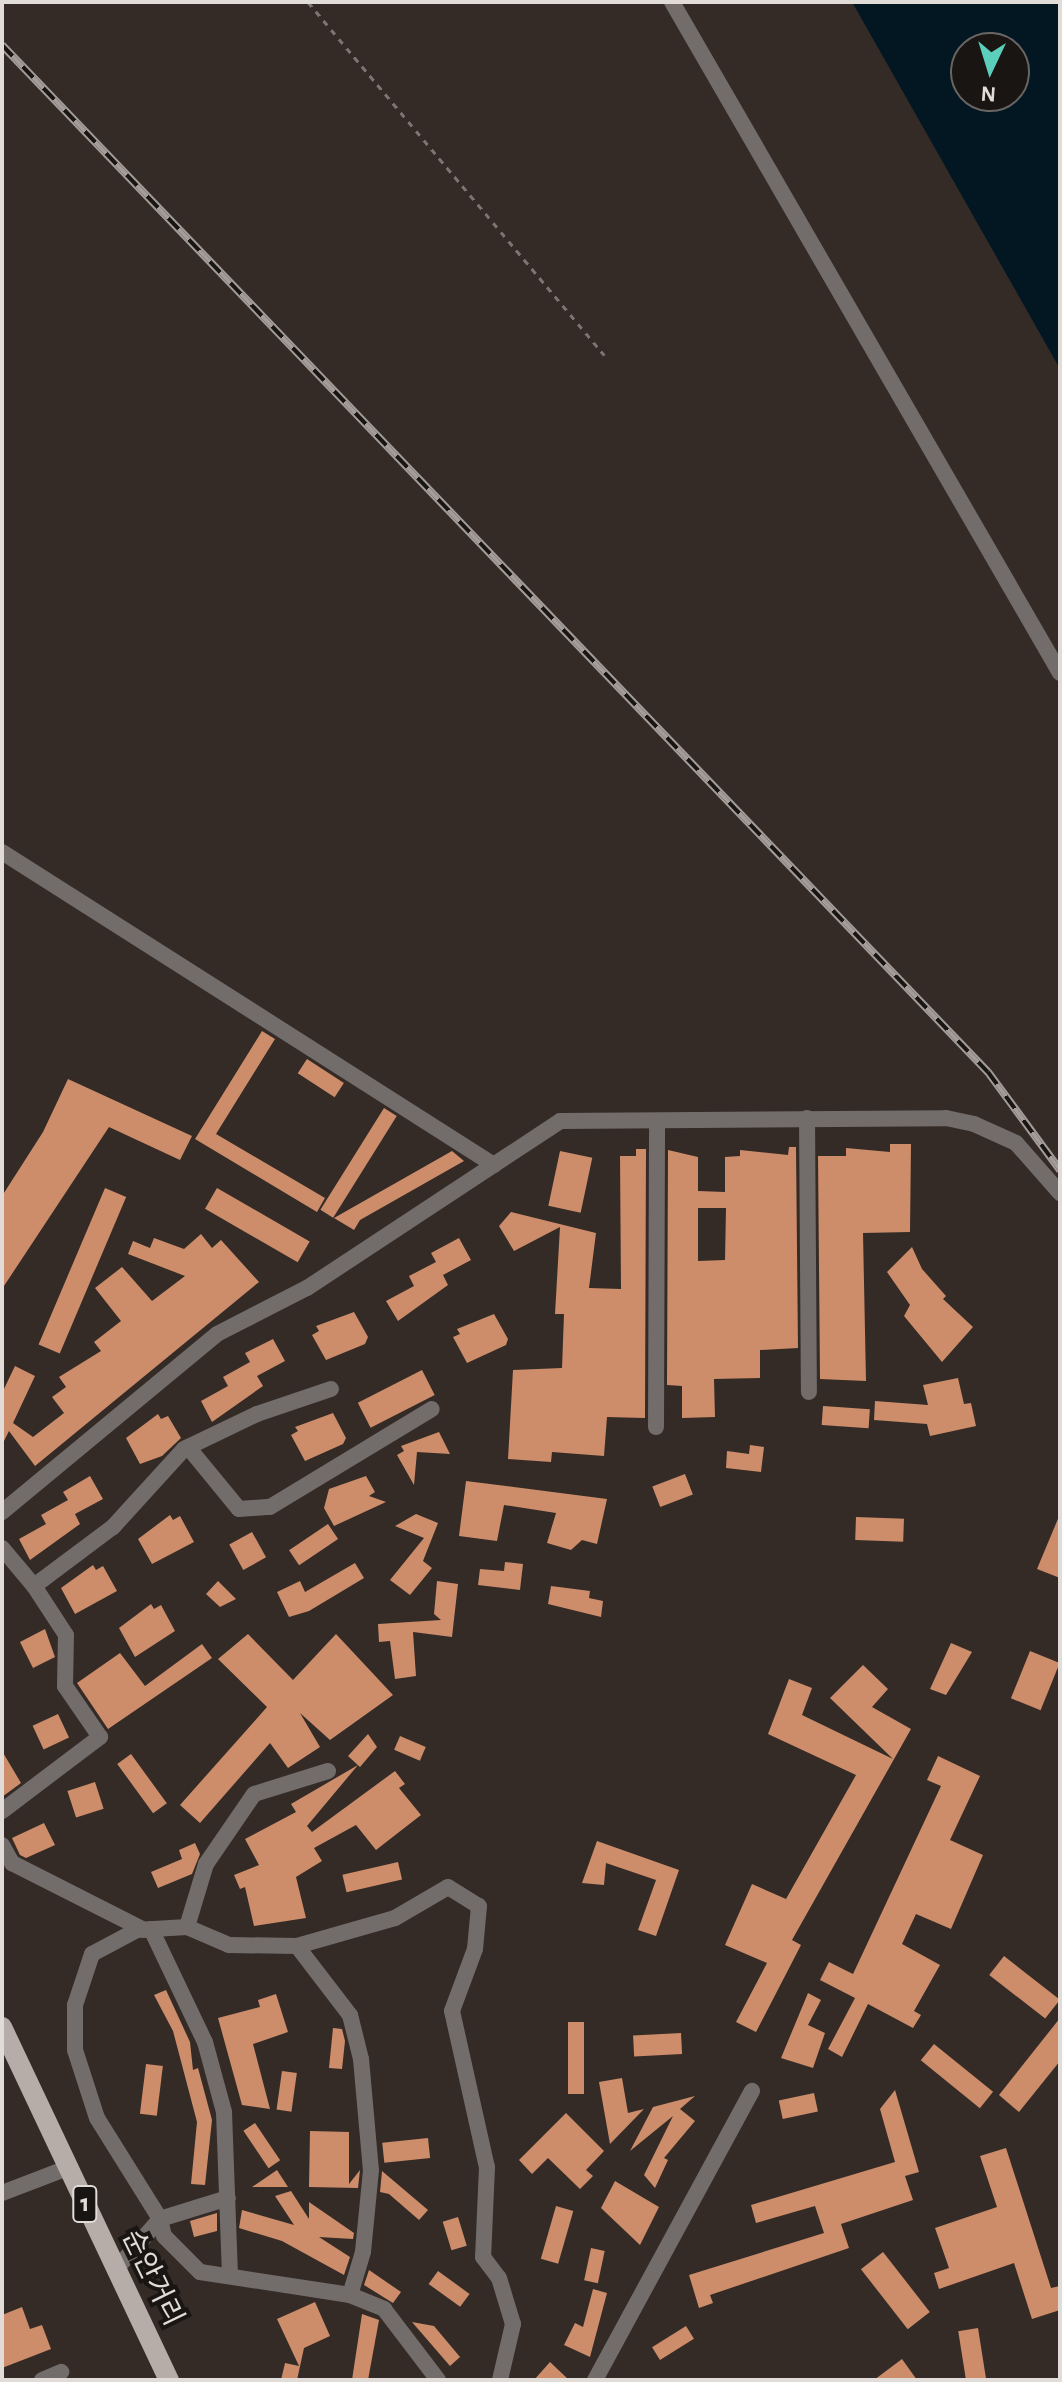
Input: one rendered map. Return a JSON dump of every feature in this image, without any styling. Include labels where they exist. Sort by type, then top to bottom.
[{"type":"main road","name":"순안거리","points":[[2,2027],[169,2380]]},
{"type":"street","points":[[672,2],[1060,673]]},
{"type":"street","points":[[2,852],[494,1165]]},
{"type":"street","points":[[807,1118],[809,1392]]},
{"type":"street","points":[[2,1512],[217,1334],[307,1288],[560,1121],[946,1118],[974,1124],[1016,1143],[1060,1193]]},
{"type":"street","points":[[656,1427],[657,1121]]},
{"type":"street","points":[[34,1586],[113,1527],[188,1447],[257,1414],[331,1389]]},
{"type":"street","points":[[188,1447],[239,1509],[270,1507],[432,1409]]},
{"type":"street","points":[[2,1548],[34,1586],[66,1635],[65,1686],[100,1737],[2,1811]]},
{"type":"street","points":[[187,1927],[206,1864],[254,1794],[328,1771]]},
{"type":"street","points":[[2,1845],[12,1863],[147,1929],[205,2042],[224,2112],[230,2276]]},
{"type":"street","points":[[438,2380],[384,2309],[350,2295],[200,2272],[164,2236],[160,2219],[97,2118],[75,2050],[75,2005],[92,1954],[147,1929],[187,1927],[229,1945],[297,1946],[395,1918],[448,1887],[479,1906],[475,1949],[452,2011],[487,2167],[483,2257],[499,2278],[513,2324],[500,2380]]},
{"type":"street","points":[[297,1946],[350,2015],[361,2059],[371,2170],[363,2252],[350,2295]]},
{"type":"street","points":[[595,2380],[752,2091]]},
{"type":"street","points":[[2,2193],[67,2168]]},
{"type":"street","points":[[117,2268],[160,2219],[228,2198]]},
{"type":"street","points":[[42,2380],[61,2372]]},
{"type":"path","points":[[308,2],[604,355]]},
{"type":"water","points":[[852,2],[1060,2],[1060,369]]},
{"type":"building","points":[[262,1031],[275,1039],[216,1134],[325,1198],[317,1212],[195,1139]]},
{"type":"building","points":[[307,1059],[344,1083],[335,1097],[298,1073]]},
{"type":"building","points":[[68,1079],[192,1136],[180,1160],[109,1127],[2,1289],[2,1196],[43,1132]]},
{"type":"building","points":[[384,1108],[397,1116],[333,1218],[320,1210]]},
{"type":"building","points":[[890,1144],[911,1144],[910,1232],[863,1233],[866,1381],[820,1379],[818,1156],[846,1156],[846,1148],[890,1152]]},
{"type":"building","points":[[789,1147],[796,1147],[798,1348],[760,1350],[760,1378],[714,1379],[715,1417],[682,1418],[682,1386],[667,1385],[668,1150],[698,1157],[698,1191],[725,1192],[725,1157],[740,1156],[740,1150],[788,1155]],"holes":[[[698,1208],[726,1208],[725,1260],[698,1261]]]},
{"type":"building","points":[[636,1149],[646,1149],[645,1418],[607,1417],[604,1456],[552,1452],[551,1462],[508,1459],[513,1370],[562,1368],[564,1314],[555,1314],[560,1227],[514,1251],[499,1226],[511,1212],[596,1233],[589,1288],[621,1289],[620,1156],[636,1156]]},
{"type":"building","points":[[452,1151],[464,1161],[360,1220],[354,1230],[334,1218]]},
{"type":"building","points":[[560,1151],[592,1158],[581,1213],[548,1206]]},
{"type":"building","points":[[105,1188],[126,1197],[60,1353],[39,1344]]},
{"type":"building","points":[[217,1188],[310,1242],[298,1262],[205,1209]]},
{"type":"building","points":[[201,1234],[212,1248],[221,1240],[259,1282],[35,1466],[9,1431],[2,1445],[2,1393],[15,1366],[35,1376],[13,1423],[33,1437],[64,1413],[52,1397],[66,1387],[59,1377],[101,1351],[94,1342],[121,1321],[95,1288],[122,1267],[152,1301],[185,1276],[128,1254],[133,1241],[150,1248],[154,1238],[184,1249]]},
{"type":"building","points":[[459,1238],[471,1260],[443,1275],[448,1285],[398,1321],[386,1301],[414,1286],[409,1276],[436,1262],[431,1253]]},
{"type":"building","points":[[912,1247],[922,1269],[946,1296],[943,1299],[973,1327],[942,1362],[904,1316],[910,1305],[887,1272]]},
{"type":"building","points":[[354,1312],[368,1337],[365,1344],[326,1360],[312,1335],[319,1331],[316,1326]]},
{"type":"building","points":[[494,1314],[508,1339],[506,1345],[467,1363],[453,1337],[460,1334],[457,1329]]},
{"type":"building","points":[[273,1339],[285,1361],[257,1376],[263,1386],[212,1422],[201,1401],[228,1386],[223,1377],[250,1362],[245,1353]]},
{"type":"building","points":[[422,1370],[435,1395],[371,1428],[358,1403]]},
{"type":"building","points":[[958,1378],[964,1404],[971,1403],[976,1426],[930,1436],[927,1424],[874,1420],[875,1401],[928,1405],[923,1385]]},
{"type":"building","points":[[823,1406],[870,1409],[869,1428],[822,1425]]},
{"type":"building","points":[[333,1413],[346,1438],[343,1444],[305,1461],[291,1435],[298,1431],[295,1427]]},
{"type":"building","points":[[158,1414],[161,1419],[168,1416],[181,1438],[162,1456],[140,1464],[126,1438]]},
{"type":"building","points":[[439,1432],[450,1454],[417,1452],[414,1485],[397,1455],[404,1451],[401,1446]]},
{"type":"building","points":[[750,1445],[764,1447],[761,1472],[726,1468],[727,1451],[749,1454]]},
{"type":"building","points":[[685,1474],[693,1495],[660,1507],[652,1487]]},
{"type":"building","points":[[90,1476],[103,1499],[75,1514],[80,1524],[30,1560],[19,1539],[46,1524],[41,1515],[68,1500],[63,1492]]},
{"type":"building","points":[[366,1476],[375,1492],[369,1496],[386,1502],[334,1526],[324,1508],[329,1489]]},
{"type":"building","points":[[466,1481],[607,1499],[597,1544],[582,1540],[571,1550],[547,1543],[556,1513],[504,1505],[497,1541],[459,1536]]},
{"type":"building","points":[[416,1514],[438,1523],[423,1561],[432,1568],[410,1595],[390,1580],[424,1538],[395,1526]]},
{"type":"building","points":[[1060,1514],[1060,1578],[1037,1569]]},
{"type":"building","points":[[170,1515],[173,1520],[180,1516],[194,1542],[152,1564],[138,1539]]},
{"type":"building","points":[[856,1517],[904,1519],[903,1542],[855,1540]]},
{"type":"building","points":[[328,1524],[338,1539],[299,1565],[289,1550]]},
{"type":"building","points":[[252,1532],[266,1557],[243,1570],[229,1545]]},
{"type":"building","points":[[505,1562],[523,1564],[520,1590],[478,1585],[480,1569],[504,1571]]},
{"type":"building","points":[[355,1563],[364,1578],[309,1611],[289,1617],[277,1592],[300,1581],[305,1592]]},
{"type":"building","points":[[93,1565],[96,1570],[103,1566],[117,1591],[75,1614],[61,1588]]},
{"type":"building","points":[[218,1581],[236,1599],[220,1607],[206,1594]]},
{"type":"building","points":[[437,1581],[458,1584],[452,1637],[413,1632],[416,1676],[395,1679],[390,1641],[379,1642],[378,1624],[441,1620],[434,1614]]},
{"type":"building","points":[[551,1586],[590,1591],[589,1598],[603,1601],[601,1617],[548,1604]]},
{"type":"building","points":[[151,1604],[154,1609],[161,1605],[175,1631],[135,1657],[119,1628]]},
{"type":"building","points":[[45,1629],[55,1657],[33,1668],[20,1642]]},
{"type":"building","points":[[248,1634],[293,1680],[336,1634],[393,1695],[330,1740],[300,1713],[320,1747],[288,1768],[270,1743],[200,1823],[180,1805],[267,1707],[218,1659]]},
{"type":"building","points":[[951,1643],[972,1652],[946,1695],[930,1689]]},
{"type":"building","points":[[202,1644],[212,1658],[108,1729],[77,1683],[120,1653],[145,1686]]},
{"type":"building","points":[[1030,1651],[1060,1663],[1041,1710],[1011,1698]]},
{"type":"building","points":[[863,1665],[888,1689],[872,1707],[911,1729],[792,1940],[801,1945],[756,2032],[736,2022],[767,1963],[725,1945],[752,1884],[786,1899],[856,1775],[768,1734],[789,1679],[812,1688],[802,1715],[893,1759],[830,1698]]},
{"type":"building","points":[[58,1714],[69,1738],[44,1749],[33,1726]]},
{"type":"building","points":[[368,1734],[377,1747],[360,1767],[348,1756]]},
{"type":"building","points":[[400,1736],[426,1747],[420,1761],[394,1750]]},
{"type":"building","points":[[2,1751],[21,1783],[2,1797]]},
{"type":"building","points":[[131,1754],[167,1803],[153,1813],[117,1764]]},
{"type":"building","points":[[938,1756],[980,1776],[950,1840],[983,1855],[951,1929],[916,1914],[902,1944],[940,1965],[914,2011],[921,2015],[913,2028],[868,2004],[842,2057],[828,2049],[855,1998],[820,1980],[829,1962],[853,1974],[941,1786],[927,1780]]},
{"type":"building","points":[[358,1765],[307,1826],[312,1832],[395,1771],[405,1784],[399,1788],[421,1815],[376,1850],[356,1825],[314,1848],[322,1861],[296,1877],[306,1918],[254,1926],[245,1887],[240,1889],[234,1875],[259,1865],[245,1839],[296,1812],[291,1804]]},
{"type":"building","points":[[95,1782],[104,1809],[76,1818],[67,1791]]},
{"type":"building","points":[[44,1823],[55,1845],[26,1858],[20,1855],[12,1838]]},
{"type":"building","points":[[597,1841],[679,1870],[656,1936],[638,1930],[656,1880],[606,1863],[604,1885],[582,1883]]},
{"type":"building","points":[[195,1843],[200,1854],[192,1874],[158,1888],[151,1872],[182,1859],[179,1850]]},
{"type":"building","points":[[398,1862],[402,1880],[347,1892],[342,1875]]},
{"type":"building","points":[[1004,1956],[1060,2000],[1045,2019],[989,1975]]},
{"type":"building","points":[[166,1990],[190,2042],[193,2070],[198,2068],[212,2120],[205,2185],[191,2184],[197,2122],[173,2031],[154,1995]]},
{"type":"building","points":[[808,1993],[821,2000],[808,2025],[825,2033],[813,2068],[781,2058]]},
{"type":"building","points":[[276,1994],[288,2032],[253,2044],[270,2109],[242,2105],[218,2018],[260,2007],[258,2000]]},
{"type":"building","points":[[1060,2018],[1060,2061],[1019,2112],[999,2095]]},
{"type":"building","points":[[568,2022],[584,2022],[584,2094],[568,2094]]},
{"type":"building","points":[[333,2028],[342,2029],[345,2041],[342,2069],[329,2068]]},
{"type":"building","points":[[681,2033],[682,2054],[634,2056],[633,2036]]},
{"type":"building","points":[[934,2044],[993,2092],[980,2108],[921,2060]]},
{"type":"building","points":[[146,2064],[163,2066],[157,2116],[140,2114]]},
{"type":"building","points":[[282,2071],[297,2073],[291,2112],[277,2110]]},
{"type":"building","points":[[622,2078],[628,2113],[644,2109],[610,2144],[599,2082]]},
{"type":"building","points":[[895,2090],[919,2172],[905,2176],[913,2200],[841,2224],[849,2248],[710,2295],[713,2303],[699,2308],[689,2275],[824,2233],[815,2206],[756,2223],[751,2205],[895,2162],[880,2109]]},
{"type":"building","points":[[814,2093],[818,2112],[783,2119],[779,2100]]},
{"type":"building","points":[[695,2096],[680,2109],[695,2121],[664,2158],[668,2160],[655,2188],[644,2175],[673,2116],[630,2151],[653,2107]]},
{"type":"building","points":[[566,2113],[604,2151],[586,2170],[593,2176],[580,2189],[548,2158],[532,2174],[519,2160]]},
{"type":"building","points":[[255,2123],[280,2160],[269,2168],[243,2131]]},
{"type":"building","points":[[310,2131],[349,2132],[349,2184],[360,2170],[358,2188],[309,2187]]},
{"type":"building","points":[[428,2138],[430,2158],[384,2163],[382,2143]]},
{"type":"building","points":[[1006,2148],[1051,2288],[1060,2286],[1060,2310],[1032,2319],[1014,2263],[939,2289],[934,2273],[949,2268],[935,2228],[997,2207],[980,2156]]},
{"type":"building","points":[[277,2170],[288,2187],[252,2187]]},
{"type":"building","points":[[382,2171],[428,2210],[419,2220],[389,2194],[380,2192]]},
{"type":"building","points":[[615,2181],[659,2207],[640,2245],[601,2208]]},
{"type":"building","points":[[291,2191],[309,2219],[309,2202],[354,2233],[353,2239],[319,2237],[350,2257],[344,2275],[282,2241],[239,2228],[242,2210],[294,2225],[275,2196]]},
{"type":"building","points":[[556,2206],[573,2211],[558,2264],[541,2259]]},
{"type":"building","points":[[217,2213],[217,2231],[194,2237],[190,2221]]},
{"type":"building","points":[[458,2217],[467,2246],[451,2250],[443,2222]]},
{"type":"building","points":[[591,2248],[605,2251],[598,2283],[584,2280]]},
{"type":"building","points":[[883,2252],[930,2312],[908,2329],[861,2269]]},
{"type":"building","points":[[369,2270],[401,2292],[393,2303],[364,2285]]},
{"type":"building","points":[[438,2271],[470,2294],[460,2307],[429,2284]]},
{"type":"building","points":[[593,2289],[607,2293],[590,2357],[564,2345],[575,2323],[583,2327]]},
{"type":"building","points":[[315,2302],[330,2336],[304,2348],[297,2380],[281,2380],[285,2363],[299,2366],[277,2319]]},
{"type":"building","points":[[22,2307],[30,2329],[42,2325],[51,2349],[2,2368],[2,2315]]},
{"type":"building","points":[[362,2314],[379,2320],[368,2380],[352,2380]]},
{"type":"building","points":[[412,2322],[434,2326],[460,2357],[450,2366]]},
{"type":"building","points":[[686,2326],[694,2339],[660,2360],[652,2347]]},
{"type":"building","points":[[978,2328],[986,2380],[966,2380],[958,2331]]},
{"type":"building","points":[[902,2359],[917,2380],[874,2380]]},
{"type":"building","points":[[550,2362],[569,2380],[534,2380]]},
{"type":"railway","points":[[2,45],[988,1072],[1060,1170]]}]
